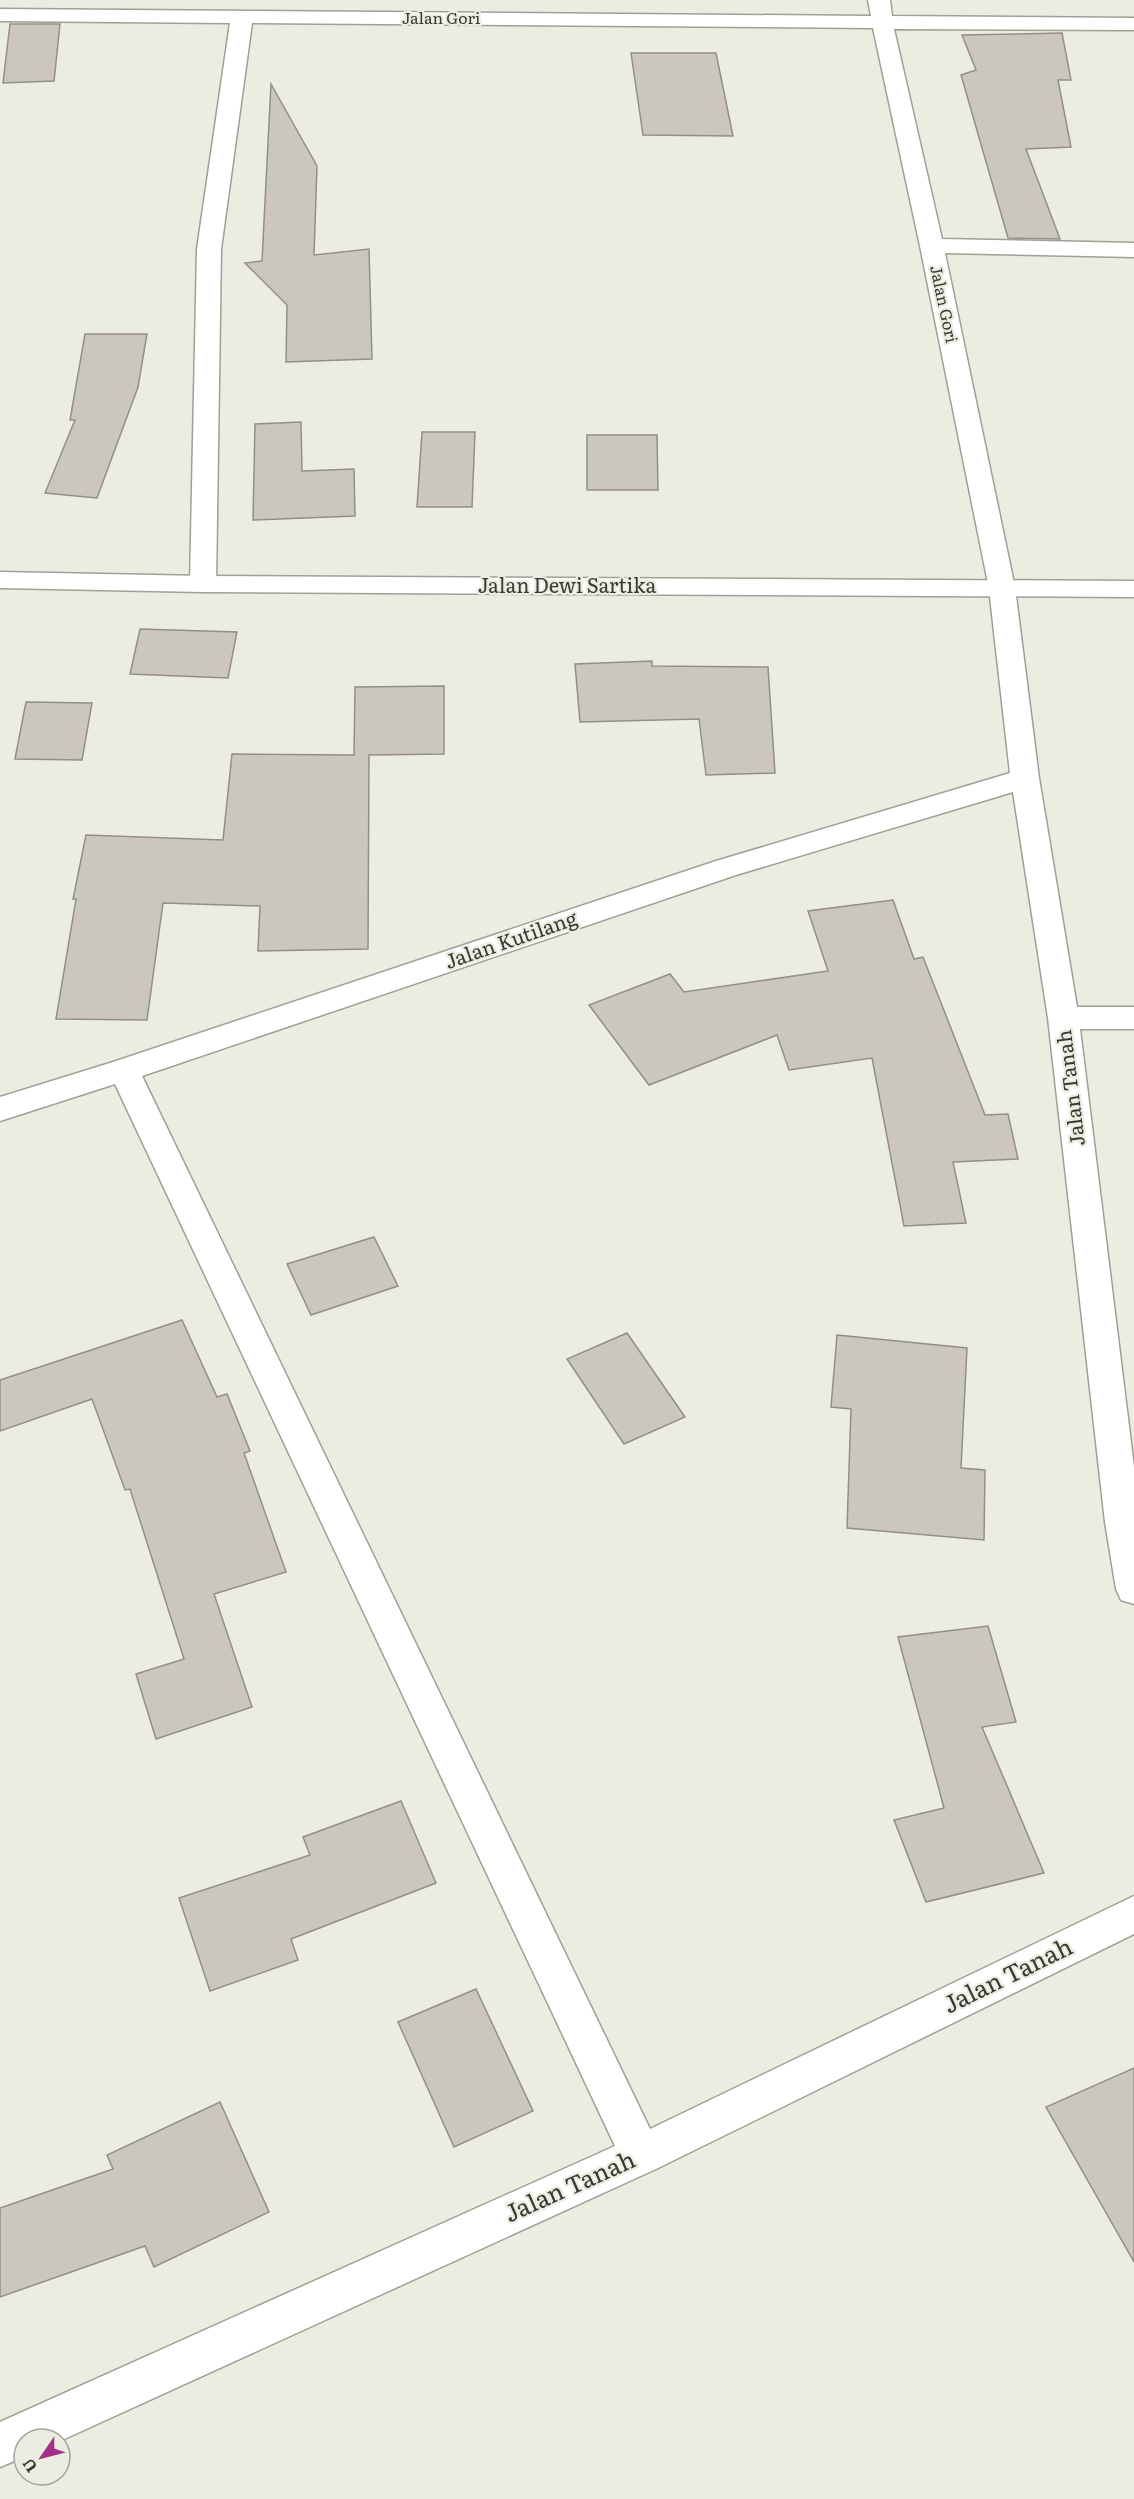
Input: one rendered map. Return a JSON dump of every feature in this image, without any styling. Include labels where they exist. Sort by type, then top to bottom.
[{"type":"street","name":"Jalan Gori","points":[[880,11],[932,246],[1002,588]]},
{"type":"street","name":"Jalan Gori","points":[[0,15],[242,17],[880,11],[1134,24]]},
{"type":"street","points":[[203,584],[209,249],[242,17]]},
{"type":"street","points":[[932,246],[1134,250]]},
{"type":"street","name":"Jalan Dewi Sartika","points":[[0,580],[203,584],[1134,589]]},
{"type":"street","name":"Jalan Tanah","points":[[1002,588],[1025,778],[1063,1018],[1129,1522],[1134,1589]]},
{"type":"street","name":"Jalan Kutilang","points":[[0,1109],[124,1070],[726,868],[1025,778]]},
{"type":"street","points":[[1063,1018],[1134,1018]]},
{"type":"street","points":[[124,1070],[640,2155]]},
{"type":"street","name":"Jalan Tanah","points":[[0,2445],[640,2155],[1134,1914]]},
{"type":"building","points":[[10,24],[60,24],[54,81],[3,83]]},
{"type":"building","points":[[1062,33],[1071,80],[1058,80],[1071,147],[1026,149],[1060,239],[1008,238],[961,75],[976,70],[962,35]]},
{"type":"building","points":[[631,53],[716,53],[733,136],[643,135]]},
{"type":"building","points":[[271,84],[317,166],[314,255],[369,249],[372,359],[286,362],[287,305],[245,263],[262,261]]},
{"type":"building","points":[[85,334],[147,334],[138,387],[97,498],[45,493],[75,420],[70,420]]},
{"type":"building","points":[[301,422],[302,471],[354,469],[355,516],[253,520],[255,424]]},
{"type":"building","points":[[422,432],[475,432],[472,507],[417,507]]},
{"type":"building","points":[[587,435],[657,435],[658,490],[587,490]]},
{"type":"building","points":[[140,629],[237,632],[228,678],[130,674]]},
{"type":"building","points":[[652,661],[652,666],[768,667],[775,773],[706,775],[699,719],[580,722],[575,664]]},
{"type":"building","points":[[444,686],[444,754],[369,755],[368,949],[258,951],[260,906],[163,903],[147,1020],[56,1019],[76,899],[73,899],[86,835],[223,840],[232,754],[354,755],[355,687]]},
{"type":"building","points":[[26,702],[92,703],[82,760],[15,759]]},
{"type":"building","points":[[893,900],[914,959],[923,957],[985,1115],[1008,1114],[1018,1159],[953,1162],[966,1223],[904,1226],[872,1058],[789,1070],[777,1035],[649,1085],[589,1005],[670,974],[684,992],[828,971],[808,911]]},
{"type":"building","points":[[374,1237],[398,1286],[311,1315],[287,1264]]},
{"type":"building","points":[[182,1320],[217,1397],[227,1394],[250,1451],[244,1453],[286,1572],[214,1594],[252,1707],[156,1739],[136,1674],[184,1659],[130,1489],[125,1490],[92,1399],[0,1431],[0,1380]]},
{"type":"building","points":[[627,1333],[685,1417],[624,1444],[567,1359]]},
{"type":"building","points":[[837,1335],[967,1348],[961,1468],[985,1470],[984,1540],[847,1528],[851,1409],[831,1407]]},
{"type":"building","points":[[988,1626],[1016,1722],[982,1727],[1044,1873],[926,1902],[894,1820],[944,1808],[898,1637]]},
{"type":"building","points":[[401,1801],[436,1883],[291,1939],[298,1960],[210,1991],[179,1898],[310,1855],[303,1837]]},
{"type":"building","points":[[476,1989],[533,2111],[454,2147],[398,2022]]},
{"type":"building","points":[[1134,2068],[1134,2262],[1046,2107]]},
{"type":"building","points":[[220,2102],[269,2212],[154,2267],[145,2246],[0,2297],[0,2208],[113,2169],[107,2155]]}]
